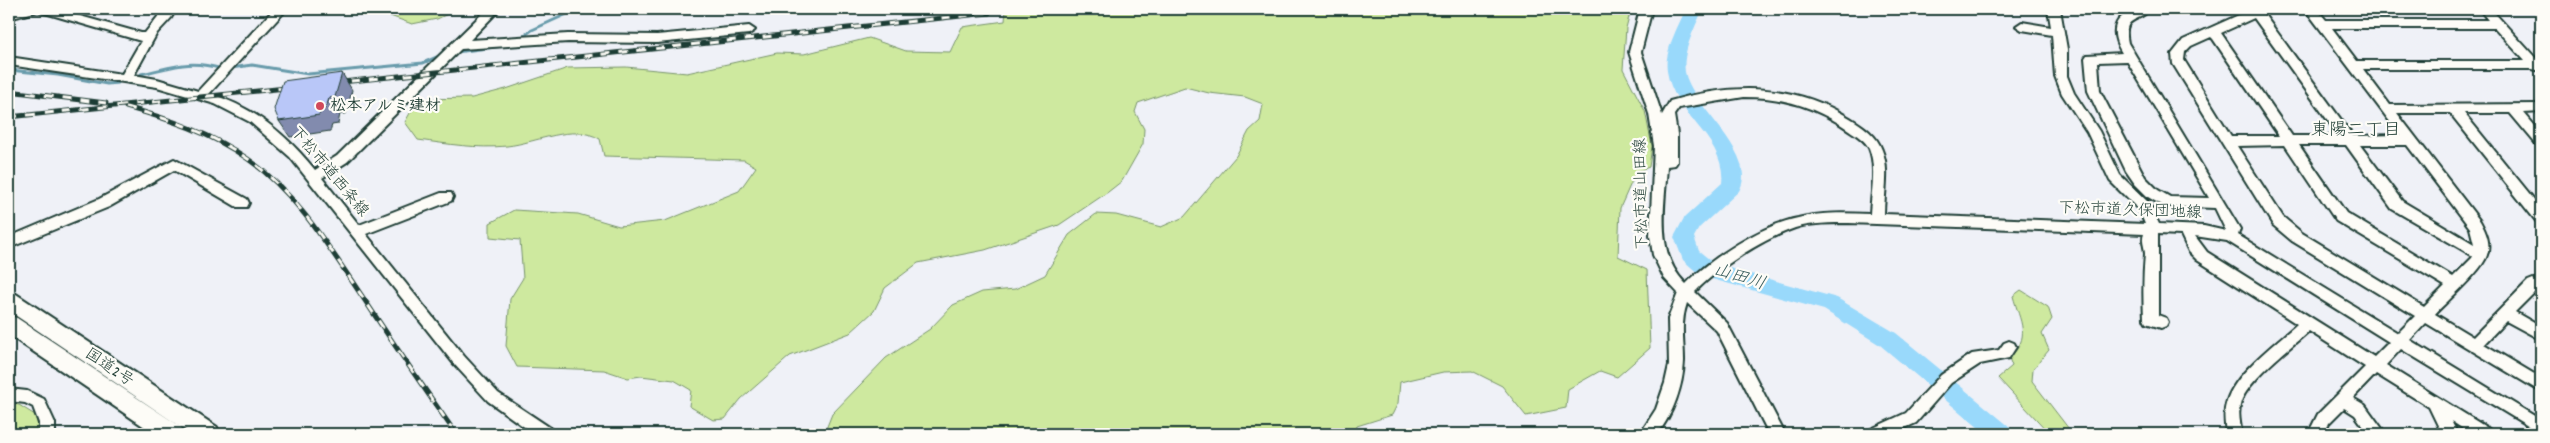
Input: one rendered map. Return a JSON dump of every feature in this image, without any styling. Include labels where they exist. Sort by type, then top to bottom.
[{"type":"highway","name":"国道2号","points":[[9,300],[210,434]]},
{"type":"highway","name":"国道2号","points":[[9,324],[173,434]]},
{"type":"street","points":[[9,16],[33,9]]},
{"type":"street","points":[[42,9],[141,37],[149,37]]},
{"type":"street","points":[[125,78],[134,68],[149,37],[170,9]]},
{"type":"street","points":[[201,95],[280,9]]},
{"type":"street","points":[[314,177],[342,159],[494,9]]},
{"type":"street","name":"下松市道山田線","points":[[1646,9],[1638,34],[1635,52],[1660,136],[1660,196],[1657,236],[1660,255],[1666,271],[1685,294],[1715,318],[1722,327],[1777,434]]},
{"type":"street","points":[[2054,9],[2062,76],[2068,94],[2093,131],[2115,178],[2144,207],[2151,220],[2153,229],[2149,238],[2152,251],[2149,274],[2152,319],[2160,322]]},
{"type":"street","points":[[2144,9],[2121,23],[2119,32],[2122,43],[2219,203],[2233,229],[2231,236]]},
{"type":"street","points":[[2311,9],[2475,225],[2481,236],[2483,246],[2478,261],[2323,419],[2316,434]]},
{"type":"street","points":[[2485,9],[2538,68]]},
{"type":"street","points":[[2481,254],[2397,205],[2349,141],[2260,10],[2188,42],[2179,50],[2177,58],[2179,64],[2267,205],[2285,229],[2541,386]]},
{"type":"street","points":[[2323,24],[2498,24]]},
{"type":"street","points":[[2022,26],[2058,32]]},
{"type":"street","points":[[457,45],[568,38],[657,39],[749,30]]},
{"type":"street","points":[[2212,32],[2217,36],[2341,218],[2455,285]]},
{"type":"street","points":[[2130,57],[2096,56],[2092,58],[2092,66],[2094,91],[2133,171],[2146,186],[2161,199],[2168,202],[2219,203]]},
{"type":"street","name":"下松市道西条線","points":[[9,61],[157,83],[201,95],[237,110],[268,129],[295,154],[459,360],[487,391],[514,414],[546,434]]},
{"type":"street","points":[[2353,65],[2538,68]]},
{"type":"street","points":[[1660,196],[1667,189],[1669,181],[1671,134],[1668,115],[1675,104],[1746,92],[1783,93],[1830,110],[1872,142],[1878,153],[1877,218]]},
{"type":"street","points":[[2387,108],[2541,108]]},
{"type":"street","points":[[2514,108],[2541,141]]},
{"type":"street","points":[[2454,109],[2541,217]]},
{"type":"street","points":[[2227,141],[2410,140]]},
{"type":"street","points":[[9,243],[104,203],[174,164],[242,203]]},
{"type":"street","points":[[356,232],[446,197]]},
{"type":"street","name":"下松市道久保団地線","points":[[1685,294],[1742,250],[1768,234],[1793,224],[1820,219],[1877,218],[2204,231],[2231,236],[2541,428]]},
{"type":"street","points":[[2185,230],[2194,248],[2202,256],[2483,434]]},
{"type":"street","points":[[2474,345],[2533,285],[2541,289]]},
{"type":"street","points":[[1648,434],[1662,412],[1671,391],[1676,366],[1675,319],[1685,294]]},
{"type":"street","points":[[2504,313],[2541,334]]},
{"type":"street","points":[[2234,434],[2231,414],[2236,396],[2246,383],[2308,323]]},
{"type":"street","points":[[1877,434],[1911,418],[1942,383],[1977,358],[2004,354],[2009,347]]},
{"type":"street","points":[[9,396],[27,397],[40,403],[47,434]]},
{"type":"street","points":[[2342,399],[2360,410],[2378,434]]},
{"type":"street","points":[[2435,404],[2440,418],[2450,434]]},
{"type":"green space","points":[[371,9],[458,9],[437,19],[412,24]]},
{"type":"green space","points":[[1006,9],[1631,9],[1626,28],[1623,69],[1645,111],[1652,146],[1649,167],[1636,172],[1620,208],[1618,256],[1647,270],[1650,348],[1617,377],[1600,371],[1568,389],[1566,408],[1526,416],[1502,386],[1472,371],[1443,372],[1400,382],[1398,403],[1392,415],[1357,426],[1355,434],[824,434],[832,414],[886,358],[930,329],[953,305],[982,292],[1015,289],[1045,275],[1069,235],[1096,214],[1116,215],[1161,227],[1184,217],[1236,156],[1249,131],[1260,121],[1263,104],[1245,97],[1209,93],[1185,87],[1138,103],[1135,112],[1144,129],[1143,144],[1122,181],[1108,192],[1059,225],[985,250],[918,263],[885,288],[874,311],[850,333],[790,356],[741,399],[725,419],[713,420],[689,406],[691,390],[674,380],[641,376],[628,378],[604,370],[517,367],[506,346],[510,299],[523,278],[520,240],[490,237],[490,223],[514,210],[578,214],[619,226],[665,221],[739,191],[756,167],[744,160],[604,156],[600,139],[578,133],[554,135],[518,144],[496,147],[440,143],[418,140],[405,122],[418,99],[472,98],[506,89],[568,68],[626,67],[687,73],[777,53],[804,54],[869,38],[906,51],[950,52],[962,27],[1005,21]]},
{"type":"green space","points":[[2021,290],[2048,307],[2052,319],[2042,334],[2049,350],[2033,369],[2032,381],[2069,429],[2077,434],[2050,434],[1998,378],[2012,366],[2009,358],[2016,350],[2022,336],[2021,322],[2013,296]]},
{"type":"green space","points":[[9,403],[19,405],[35,415],[40,434],[9,434]]},
{"type":"building","points":[[342,73],[335,97],[329,98],[326,108],[321,108],[319,115],[279,121],[274,109],[283,81]]},
{"type":"waterway","points":[[519,39],[532,30],[578,9]]},
{"type":"waterway","name":"山田川","points":[[1694,9],[1679,48],[1676,71],[1680,86],[1721,143],[1729,157],[1733,171],[1732,186],[1691,223],[1684,237],[1690,255],[1708,270],[1830,304],[1888,339],[2002,434]]},
{"type":"waterway","points":[[456,52],[511,45]]},
{"type":"waterway","points":[[231,68],[252,65],[308,74],[423,63],[444,54]]},
{"type":"waterway","points":[[141,74],[190,64],[222,69]]},
{"type":"waterway","points":[[9,70],[58,75],[107,84],[118,83]]},
{"type":"railway","points":[[333,83],[989,13]]},
{"type":"railway","points":[[9,117],[295,87]]},
{"type":"railway","points":[[9,91],[106,103]]},
{"type":"railway","points":[[126,107],[174,122],[204,134],[248,159],[283,190],[314,226],[456,434]]},
{"type":"place","name":"松本アルミ建材","points":[[320,106]]},
{"type":"district","name":"東陽二丁目","points":[[2356,131]]}]
